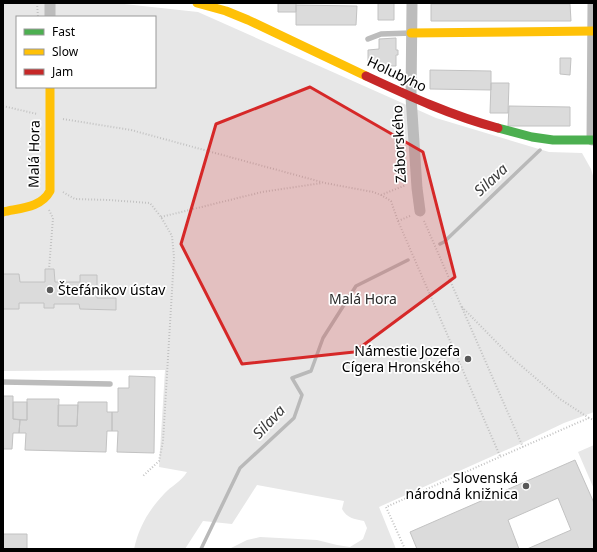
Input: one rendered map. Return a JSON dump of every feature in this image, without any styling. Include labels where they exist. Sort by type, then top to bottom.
[{"type":"street","points":[[50,3],[50,16]]},
{"type":"street","name":"Holubyho","points":[[197,3],[226,11],[248,20],[411,97],[472,121],[532,137],[553,140],[593,140]]},
{"type":"street","name":"Záborského","points":[[412,3],[411,97],[416,181],[420,211]]},
{"type":"street","points":[[593,3],[593,140]]},
{"type":"street","points":[[411,32],[593,31]]},
{"type":"street","name":"Malá Hora","points":[[3,212],[34,205],[45,200],[48,196],[51,186],[50,88]]},
{"type":"lane","points":[[368,39],[381,34],[411,32]]},
{"type":"lane","points":[[3,382],[110,384]]},
{"type":"path","points":[[37,3],[38,16]]},
{"type":"path","points":[[3,106],[50,117],[131,130],[325,183],[381,195],[391,201],[398,221],[500,456]]},
{"type":"path","points":[[381,195],[416,181]]},
{"type":"path","points":[[161,217],[262,192],[325,183]]},
{"type":"path","points":[[51,186],[75,199],[150,203],[161,217],[172,236],[174,257],[163,441],[159,461],[143,476]]},
{"type":"path","points":[[45,200],[53,218],[49,269]]},
{"type":"path","points":[[398,221],[420,211],[523,446]]},
{"type":"path","points":[[461,307],[511,357],[560,399],[594,420]]},
{"type":"path","points":[[405,549],[386,507],[590,418]]},
{"type":"highlighted area","points":[[310,87],[423,152],[455,277],[354,352],[242,364],[181,244],[216,124]]},
{"type":"green space","name":"Malá Hora","points":[[3,3],[115,3],[198,12],[436,118],[549,152],[582,153],[591,169],[594,179],[594,412],[564,423],[379,507],[396,549],[229,549],[247,540],[260,537],[317,540],[350,547],[363,539],[367,528],[364,521],[354,519],[346,514],[342,509],[344,501],[257,485],[232,524],[203,521],[185,549],[134,549],[141,526],[153,507],[164,494],[182,479],[187,472],[159,467],[165,370],[3,371]]},
{"type":"green space","points":[[594,445],[594,489],[578,452]]},
{"type":"building","points":[[278,3],[296,3],[296,12],[278,12]]},
{"type":"building","points":[[378,3],[394,3],[394,20],[378,20]]},
{"type":"building","points":[[431,4],[570,4],[571,21],[431,21]]},
{"type":"building","points":[[296,5],[357,6],[356,25],[296,25]]},
{"type":"building","points":[[396,38],[396,50],[398,50],[398,55],[396,55],[396,66],[379,66],[368,61],[368,50],[379,49],[379,39]]},
{"type":"building","points":[[560,58],[571,58],[570,75],[560,74]]},
{"type":"building","points":[[430,70],[491,71],[491,90],[430,89]]},
{"type":"building","points":[[491,83],[509,83],[508,113],[490,113]]},
{"type":"building","points":[[509,106],[570,107],[570,126],[508,126]]},
{"type":"building","name":"Štefánikov ústav","points":[[45,269],[54,269],[55,282],[80,282],[80,275],[97,275],[97,298],[116,298],[116,310],[80,309],[79,304],[54,304],[54,308],[44,308],[44,303],[19,303],[19,309],[3,309],[3,274],[19,274],[20,282],[45,282]]},
{"type":"building","points":[[129,376],[155,377],[154,453],[117,452],[118,431],[112,431],[112,412],[118,412],[118,388],[129,388]]},
{"type":"building","points":[[3,396],[13,396],[13,419],[20,420],[19,433],[13,433],[12,449],[3,449]]},
{"type":"building","points":[[27,399],[59,399],[58,426],[77,426],[78,402],[107,402],[107,412],[112,412],[112,431],[107,431],[106,452],[25,450],[26,433],[19,433],[20,420],[27,420]]},
{"type":"building","points":[[13,402],[27,402],[27,420],[13,419]]},
{"type":"building","points":[[58,405],[78,405],[77,426],[58,426]]},
{"type":"building","points":[[575,460],[594,503],[594,549],[527,549],[571,530],[558,498],[508,520],[519,549],[417,549],[410,532]]},
{"type":"building","points":[[3,534],[27,534],[27,549],[3,549]]},
{"type":"waterway","name":"Silava","points":[[440,244],[444,242],[540,150]]},
{"type":"waterway","name":"Silava","points":[[201,549],[240,468],[294,418],[302,395],[292,378],[311,371],[323,338],[356,286],[408,260]]},
{"type":"traffic: fast","points":[[498,128],[532,137],[553,140],[594,140]]},
{"type":"traffic: slow","points":[[197,3],[226,11],[248,20],[366,76]]},
{"type":"traffic: slow","points":[[411,33],[594,31]]},
{"type":"traffic: slow","points":[[3,212],[36,204],[46,197],[50,191],[50,88]]},
{"type":"traffic: jam","points":[[366,76],[447,112],[498,128]]},
{"type":"place","name":"Štefánikov ústav","points":[[50,290]]},
{"type":"place","name":"Námestie Jozefa Cígera Hronského","points":[[468,359]]},
{"type":"place","name":"Slovenská národná knižnica","points":[[526,486]]}]
